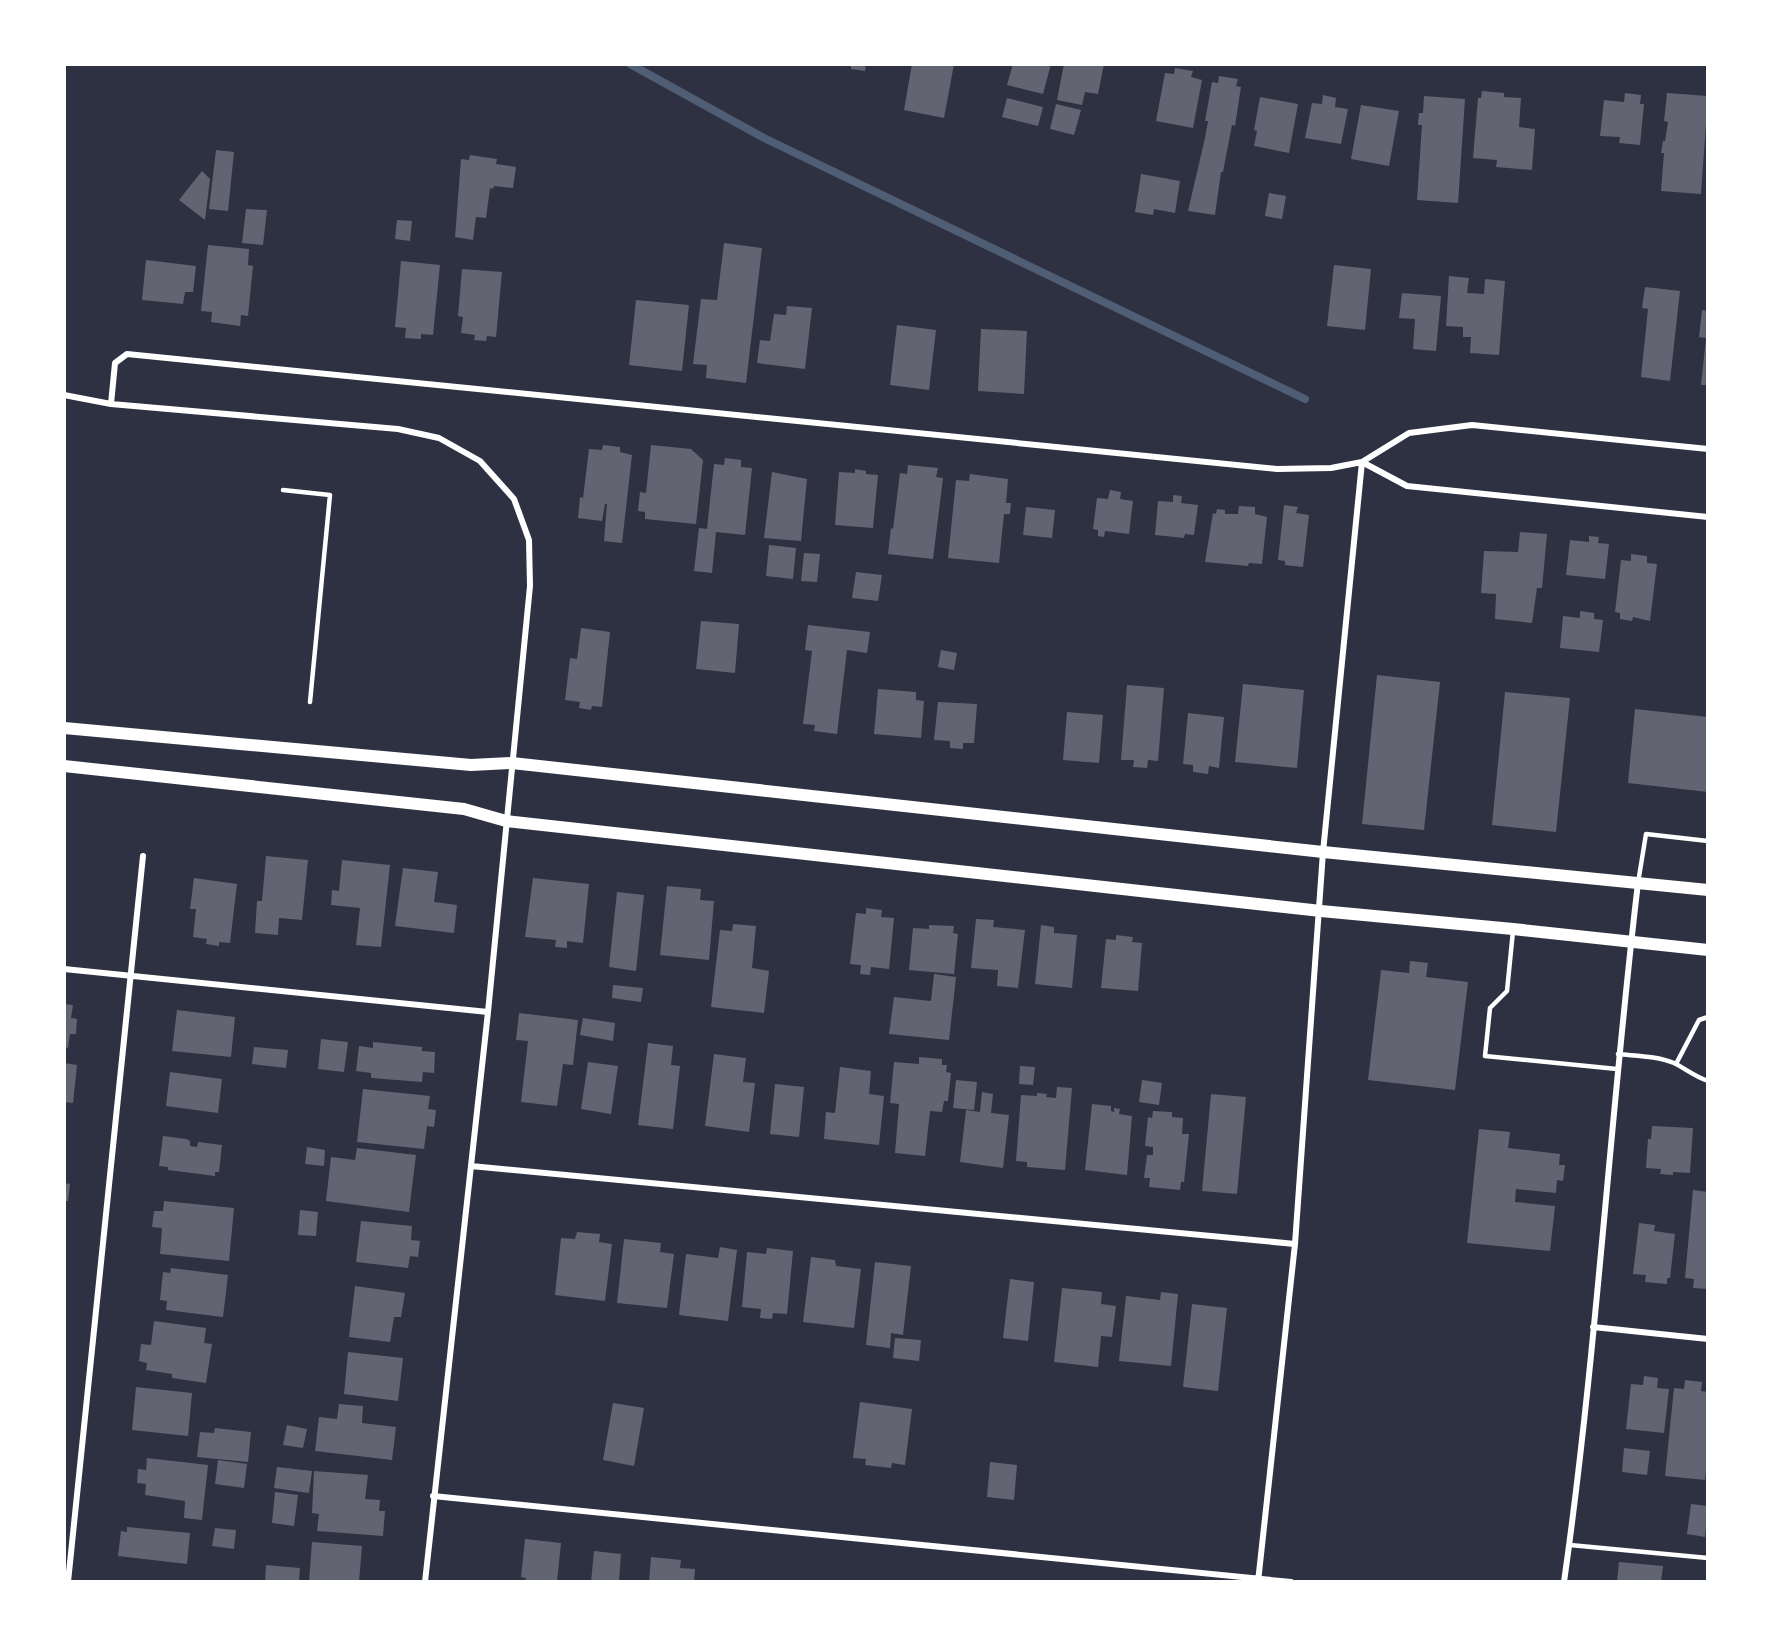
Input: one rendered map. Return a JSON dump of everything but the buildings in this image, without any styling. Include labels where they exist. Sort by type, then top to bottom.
[{"type":"main road","points":[[64,728],[471,765],[512,763],[1323,852],[1707,890]]},
{"type":"main road","points":[[64,766],[464,809],[506,821],[1320,911],[1707,950]]},
{"type":"street","points":[[111,404],[115,363],[126,354],[1277,469],[1331,468],[1362,462],[1409,433],[1472,425],[1707,449]]},
{"type":"street","points":[[64,395],[111,404],[398,429],[438,438],[480,460],[514,499],[528,540],[530,586],[488,1012],[424,1581]]},
{"type":"street","points":[[1362,462],[1407,486],[1707,517]]},
{"type":"street","points":[[1258,1580],[1295,1244],[1323,852],[1362,462]]},
{"type":"street","points":[[68,1581],[143,856]]},
{"type":"street","points":[[1564,1581],[1570,1545],[1618,1054],[1638,884]]},
{"type":"street","points":[[64,969],[488,1012]]},
{"type":"street","points":[[471,1166],[1295,1244]]},
{"type":"street","points":[[1593,1328],[1707,1339]]},
{"type":"street","points":[[433,1496],[1258,1580],[1291,1581]]},
{"type":"lane","points":[[283,490],[330,495],[310,702]]},
{"type":"lane","points":[[1638,884],[1646,834],[1707,841]]},
{"type":"lane","points":[[1513,929],[1507,991],[1490,1008],[1485,1056],[1617,1069]]},
{"type":"lane","points":[[1676,1064],[1699,1020],[1707,1017]]},
{"type":"lane","points":[[1618,1054],[1660,1059],[1676,1064],[1691,1075],[1707,1081]]},
{"type":"lane","points":[[1570,1545],[1707,1558]]},
{"type":"waterway","points":[[630,64],[764,138],[1305,399]]}]
